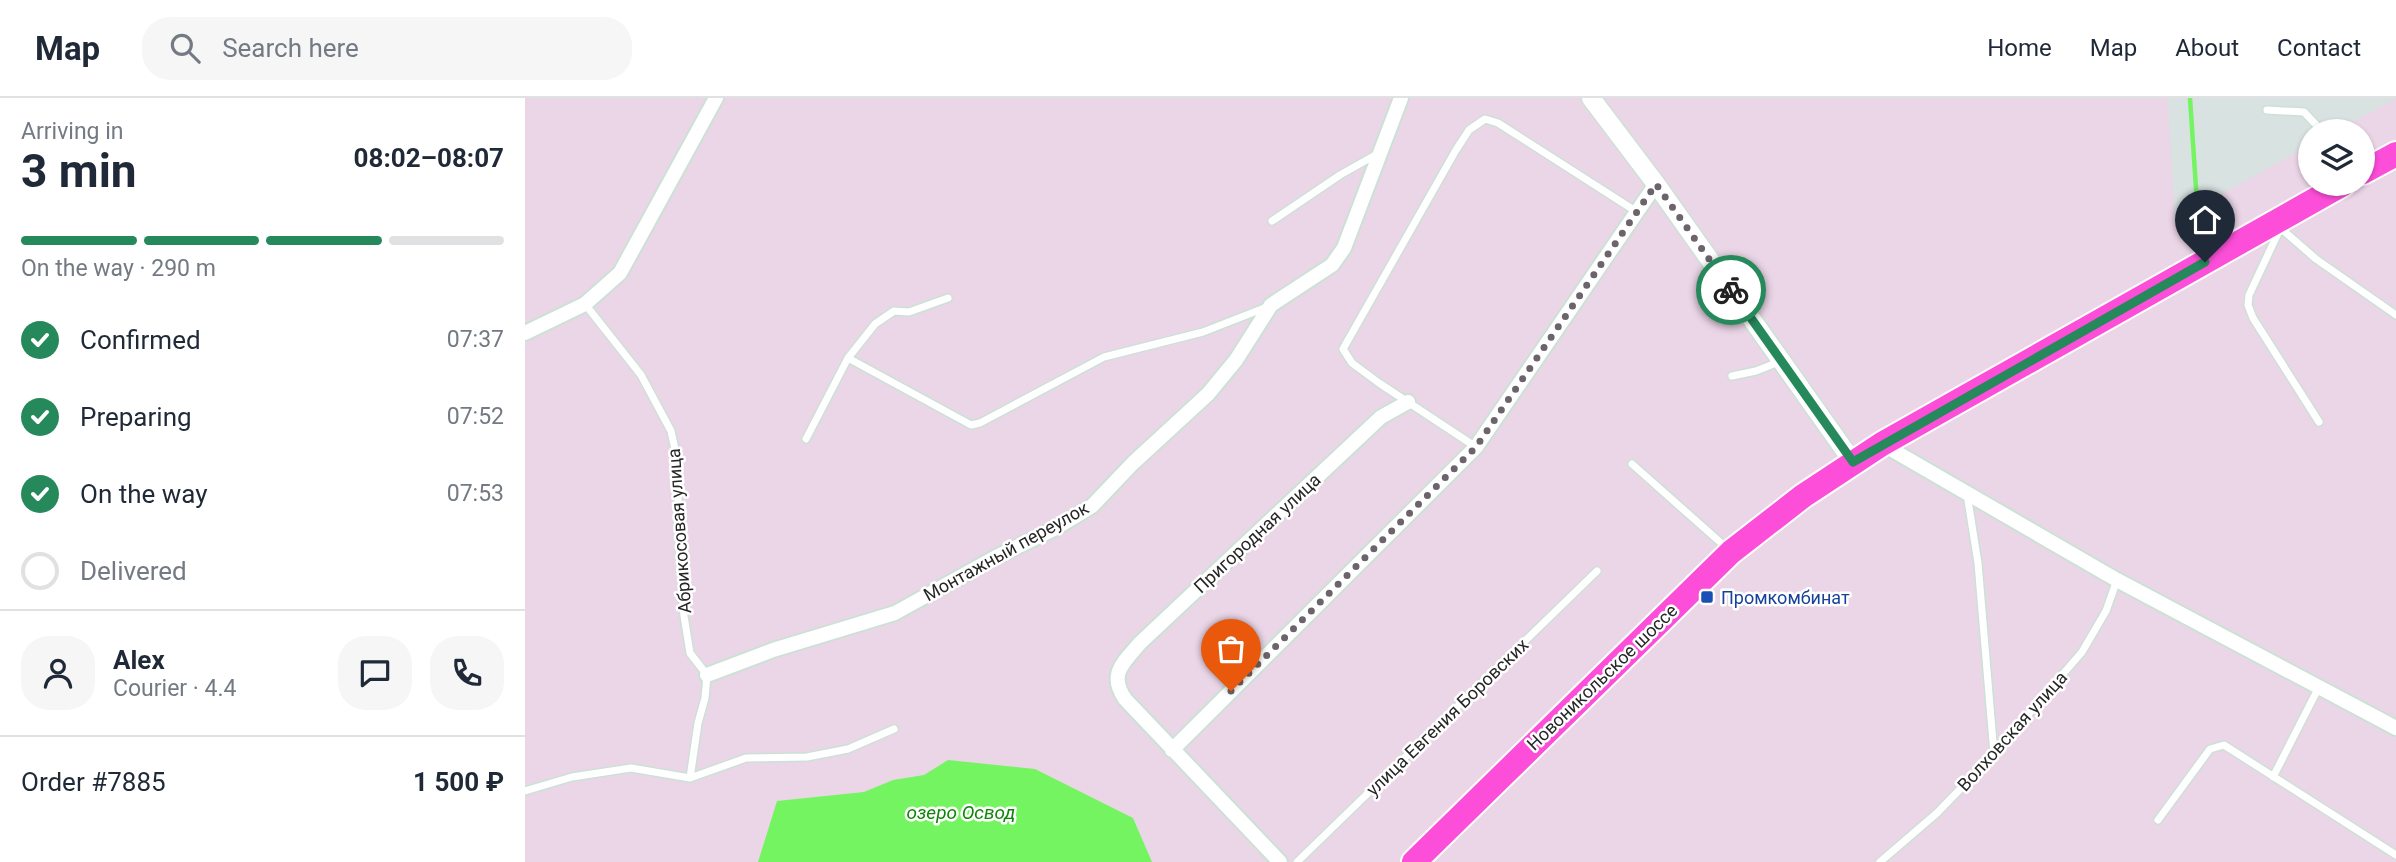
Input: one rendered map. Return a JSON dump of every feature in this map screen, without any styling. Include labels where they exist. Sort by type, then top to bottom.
[{"type":"highway","points":[[2375,166],[2396,153]]},
{"type":"highway","name":"Новоникольское шоссе","points":[[1413,862],[1731,552],[1803,496],[1882,444],[2278,226],[2324,196]]},
{"type":"street","points":[[525,333],[585,304],[620,273],[716,98]]},
{"type":"street","points":[[1271,305],[1332,265],[1343,248],[1383,152],[1401,98]]},
{"type":"street","points":[[1591,98],[1656,184],[1853,462]]},
{"type":"street","points":[[1280,862],[1172,750],[1476,447],[1656,184]]},
{"type":"street","name":"Монтажный переулок","points":[[707,675],[773,650],[895,613],[1092,506],[1133,463],[1208,394],[1236,360],[1271,305]]},
{"type":"street","name":"Пригородная улица","points":[[1172,750],[1117,687],[1116,675],[1126,659],[1371,426],[1381,417],[1408,402]]},
{"type":"street","points":[[1882,444],[2117,580],[2396,728]]},
{"type":"lane","points":[[2267,110],[2304,112],[2311,119]]},
{"type":"lane","points":[[1476,447],[1352,363],[1343,349],[1469,130],[1485,119],[1499,123],[1637,212]]},
{"type":"lane","points":[[1272,221],[1340,175],[1383,152]]},
{"type":"lane","points":[[2319,422],[2248,306],[2249,295],[2278,226],[2316,259],[2396,315]]},
{"type":"lane","points":[[806,439],[848,358],[875,324],[894,311],[909,312],[948,298]]},
{"type":"lane","name":"Абрикосовая улица","points":[[585,304],[641,375],[671,431],[678,463],[678,528],[688,641],[690,653],[707,675]]},
{"type":"lane","points":[[848,358],[971,425],[980,423],[1104,357],[1203,332],[1271,305]]},
{"type":"lane","points":[[1732,376],[1756,371],[1781,361]]},
{"type":"lane","points":[[1632,464],[1731,552]]},
{"type":"lane","points":[[1967,493],[1978,563],[1994,754]]},
{"type":"lane","name":"улица Евгения Боровских","points":[[1297,862],[1597,571]]},
{"type":"lane","name":"Волховская улица","points":[[1880,862],[1937,813],[1994,754],[2082,652],[2106,611],[2117,580]]},
{"type":"lane","points":[[691,778],[707,675]]},
{"type":"lane","points":[[2273,776],[2319,686]]},
{"type":"lane","points":[[525,791],[572,777],[632,768],[691,778],[746,758],[807,757],[848,749],[894,729]]},
{"type":"lane","points":[[2158,820],[2210,749],[2224,745],[2396,855]]},
{"type":"shaded area","points":[[2168,98],[2396,98],[2358,119],[2298,119],[2298,152],[2175,220]]},
{"type":"water","name":"озеро Освод","points":[[948,760],[1035,769],[1133,818],[1152,862],[758,862],[777,801],[864,792],[893,780],[924,775]]},
{"type":"waterway","points":[[2190,98],[2200,248]]},
{"type":"way so far","points":[[1231,691],[1476,447],[1656,184],[1731,290]]},
{"type":"place","name":"Промкомбинат","points":[[1707,597]]},
{"type":"route","points":[[1731,290],[1853,462],[2205,262]]}]
